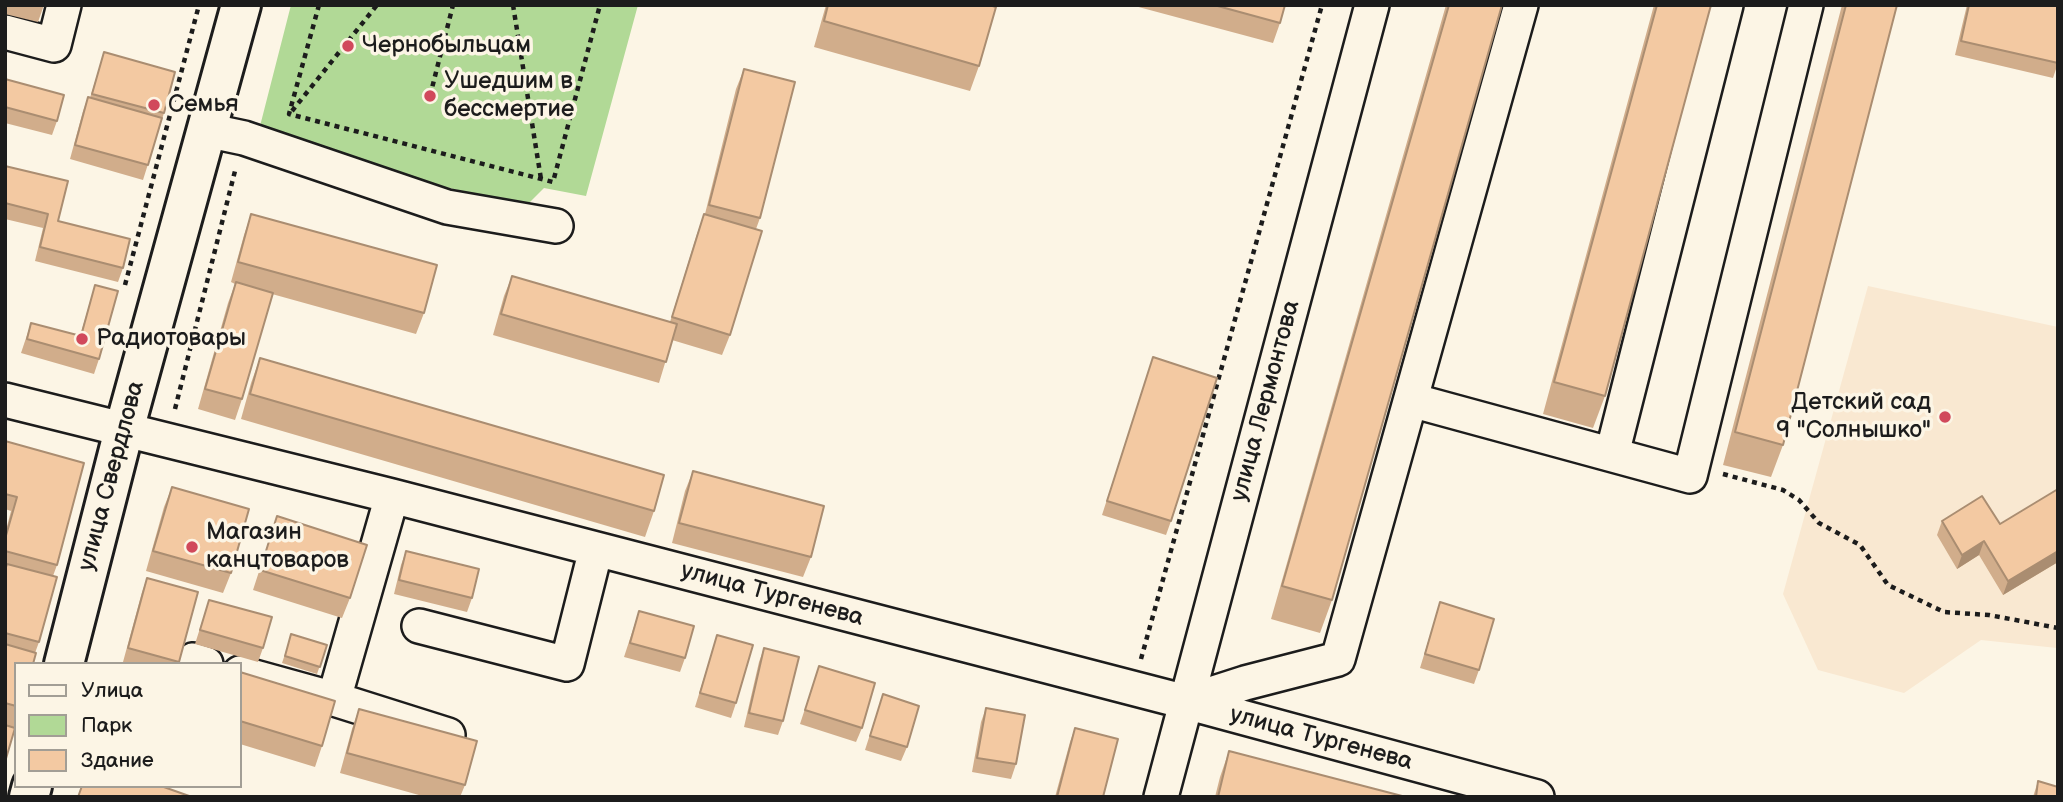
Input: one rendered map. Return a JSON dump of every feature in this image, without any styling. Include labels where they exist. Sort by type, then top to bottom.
[{"type":"main road","name":"улица Свердлова","points":[[65,662],[124,430],[241,5]]},
{"type":"street","points":[[5,32],[54,45],[64,5]]},
{"type":"street","name":"улица Лермонтова","points":[[1161,797],[1373,5]]},
{"type":"street","points":[[1186,702],[1245,683],[1338,659],[1521,5]]},
{"type":"street","points":[[1612,454],[1726,5]]},
{"type":"street","points":[[1411,400],[1690,476],[1806,5]]},
{"type":"street","points":[[206,130],[244,138],[447,207],[556,226]]},
{"type":"street","name":"улица Тургенева","points":[[5,400],[392,496],[1186,702],[1537,797]]},
{"type":"street","points":[[334,699],[392,496]]},
{"type":"street","points":[[419,626],[567,664],[596,549]]},
{"type":"street","points":[[242,674],[334,699],[463,740]]},
{"type":"path","points":[[124,290],[199,5]]},
{"type":"path","points":[[289,114],[320,5]]},
{"type":"path","points":[[289,114],[376,5]]},
{"type":"path","points":[[430,96],[453,5]]},
{"type":"path","points":[[513,5],[541,178]]},
{"type":"path","points":[[289,114],[553,182],[600,5]]},
{"type":"path","points":[[1132,688],[1322,5]]},
{"type":"path","points":[[167,441],[244,138]]},
{"type":"path","points":[[1691,467],[1783,490],[1799,500],[1819,523],[1860,545],[1888,584],[1944,612],[1989,615],[2058,628]]},
{"type":"shaded area","name":"Детский сад 9 \"Солнышко\"","points":[[1868,286],[2058,327],[2057,648],[1981,640],[1904,693],[1818,670],[1783,594]]},
{"type":"green space","points":[[291,5],[638,5],[586,196],[544,188],[526,206],[424,182],[259,130]]},
{"type":"building","points":[[828,5],[996,7],[979,66],[824,21]]},
{"type":"building","points":[[1214,5],[1285,5],[1280,23]]},
{"type":"building","points":[[1449,5],[1502,5],[1332,600],[1282,586]]},
{"type":"building","points":[[1657,5],[1711,5],[1605,396],[1554,382]]},
{"type":"building","points":[[1846,5],[1897,5],[1783,445],[1735,432]]},
{"type":"building","points":[[1969,5],[2058,5],[2058,63],[1961,41]]},
{"type":"building","points":[[104,52],[175,72],[164,113],[92,94]]},
{"type":"building","points":[[744,69],[795,82],[760,218],[709,205]]},
{"type":"building","points":[[5,79],[64,95],[57,121],[5,107]]},
{"type":"building","points":[[88,97],[162,118],[148,165],[75,145]]},
{"type":"building","points":[[5,166],[68,181],[58,221],[130,239],[123,268],[40,247],[48,214],[5,203]]},
{"type":"building","points":[[251,214],[437,265],[424,313],[238,262]]},
{"type":"building","points":[[704,214],[762,231],[730,335],[672,317]]},
{"type":"building","points":[[512,276],[677,324],[666,362],[501,314]]},
{"type":"building","points":[[236,282],[273,293],[242,399],[205,389]]},
{"type":"building","points":[[95,285],[118,291],[99,359],[27,339],[31,323],[81,336]]},
{"type":"building","points":[[1153,357],[1217,378],[1171,521],[1107,501]]},
{"type":"building","points":[[260,358],[664,475],[654,511],[250,394]]},
{"type":"building","points":[[5,441],[84,463],[57,565],[5,551],[5,539],[17,497],[5,494]]},
{"type":"building","points":[[693,471],[824,506],[811,557],[679,523]]},
{"type":"building","points":[[172,487],[249,509],[231,573],[153,551]]},
{"type":"building","points":[[2058,489],[2058,551],[2008,581],[1984,541],[1962,555],[1942,521],[1982,496],[2000,524]]},
{"type":"building","points":[[277,516],[367,545],[350,598],[260,570]]},
{"type":"building","points":[[406,551],[479,569],[472,598],[399,580]]},
{"type":"building","points":[[7,564],[57,577],[39,642],[5,633]]},
{"type":"building","points":[[147,578],[198,592],[179,662],[128,648]]},
{"type":"building","points":[[209,600],[272,617],[263,648],[200,630]]},
{"type":"building","points":[[1440,602],[1494,619],[1479,670],[1425,654]]},
{"type":"building","points":[[639,611],[694,626],[685,658],[630,643]]},
{"type":"building","points":[[291,634],[327,645],[320,667],[285,656]]},
{"type":"building","points":[[717,635],[753,645],[736,703],[700,693]]},
{"type":"building","points":[[5,644],[36,653],[34,662],[14,662],[14,705],[5,703]]},
{"type":"building","points":[[764,648],[799,657],[783,721],[749,713]]},
{"type":"building","points":[[819,666],[875,683],[862,728],[805,710]]},
{"type":"building","points":[[242,673],[335,701],[322,746],[242,722]]},
{"type":"building","points":[[883,694],[919,706],[907,747],[870,736]]},
{"type":"building","points":[[986,708],[1025,715],[1016,764],[977,758]]},
{"type":"building","points":[[359,709],[477,741],[465,785],[347,753]]},
{"type":"building","points":[[5,725],[14,728],[14,731],[5,762]]},
{"type":"building","points":[[1075,728],[1118,739],[1103,797],[1057,797]]},
{"type":"building","points":[[1229,751],[1406,797],[1218,797]]},
{"type":"building","points":[[2038,781],[2058,787],[2058,797],[2036,797]]},
{"type":"building","points":[[81,788],[167,788],[192,797],[78,797]]},
{"type":"place","name":"Чернобыльцам","points":[[348,46]]},
{"type":"place","name":"Ушедшим в бессмертие","points":[[430,96]]},
{"type":"place","name":"Семья","points":[[154,105]]},
{"type":"place","name":"Радиотовары","points":[[82,339]]},
{"type":"place","name":"Детский сад 9 \"Солнышко\"","points":[[1945,417]]},
{"type":"place","name":"Магазин канцтоваров","points":[[192,547]]}]
